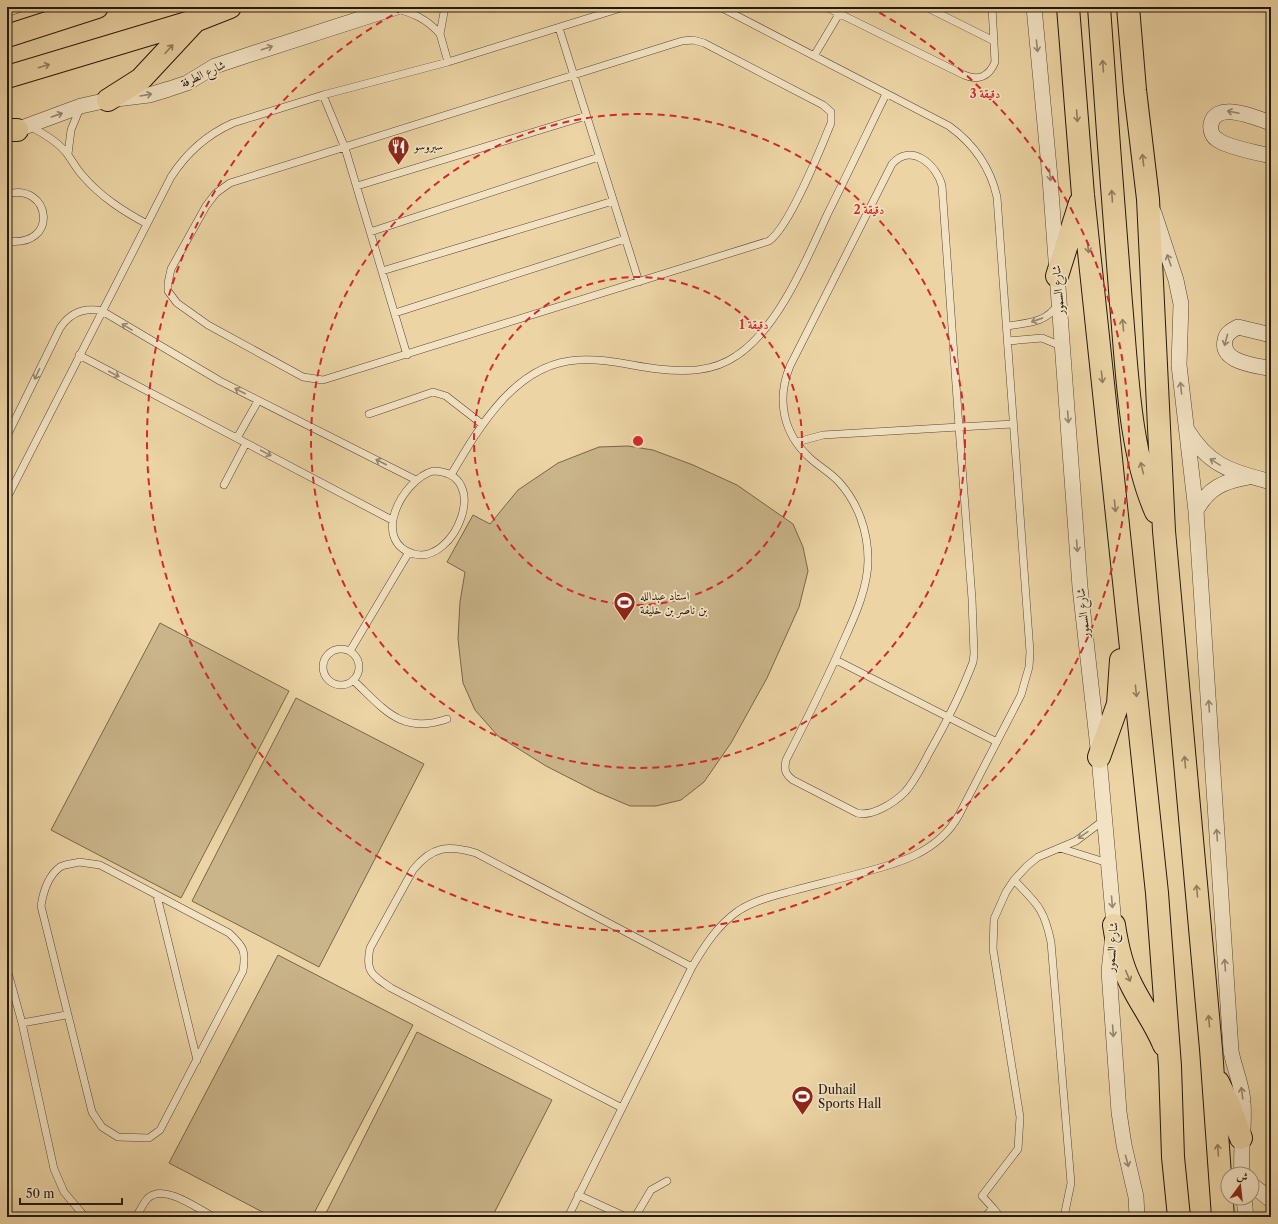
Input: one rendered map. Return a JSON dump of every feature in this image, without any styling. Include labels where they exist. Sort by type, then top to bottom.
[{"type":"main road","points":[[7,36],[97,7]]},
{"type":"main road","points":[[7,77],[197,20],[230,7]]},
{"type":"main road","points":[[1068,7],[1083,194],[1157,893],[1170,1066],[1173,1157],[1179,1217]]},
{"type":"main road","points":[[1099,7],[1116,240],[1133,423],[1142,468],[1153,506],[1164,531]]},
{"type":"main road","points":[[1128,7],[1134,90],[1148,199],[1164,531],[1212,1068],[1223,1217]]},
{"type":"main road","points":[[108,100],[141,80],[197,20]]},
{"type":"main road","points":[[1057,276],[1083,194]]},
{"type":"main road","points":[[1100,757],[1120,696],[1122,651],[1128,624]]},
{"type":"main road","points":[[1114,925],[1119,952],[1125,970],[1159,1035],[1170,1066]]},
{"type":"main road","points":[[1212,1068],[1229,1105],[1241,1138]]},
{"type":"street","name":"شارع السمور","points":[[1034,7],[1060,300],[1080,587],[1100,757],[1104,820],[1114,925],[1109,971],[1119,1112],[1124,1145],[1136,1197],[1137,1217]]},
{"type":"street","name":"شارع الطرفة","points":[[15,130],[81,106],[108,100],[149,95],[169,89],[187,83],[215,66],[396,8]]},
{"type":"street","points":[[1271,123],[1227,111],[1217,114],[1213,118],[1210,128],[1212,134],[1219,141],[1271,156]]},
{"type":"street","points":[[1148,199],[1180,292],[1182,315],[1179,365],[1196,511],[1230,1051],[1240,1084],[1243,1104],[1241,1138],[1242,1166]]},
{"type":"street","points":[[1271,335],[1238,327],[1229,332],[1224,342],[1226,352],[1234,359],[1271,369]]},
{"type":"street","points":[[1185,426],[1207,457],[1231,470],[1271,482]]},
{"type":"street","points":[[1196,511],[1204,498],[1215,487],[1231,480],[1251,477]]},
{"type":"street","points":[[1260,1191],[1271,1200]]},
{"type":"street","points":[[1245,1206],[1246,1217]]},
{"type":"lane","points":[[7,13],[24,7]]},
{"type":"lane","points":[[445,7],[440,34],[448,62]]},
{"type":"lane","points":[[7,498],[79,355],[179,165],[187,154],[208,136],[233,123],[322,95],[448,62],[624,7]]},
{"type":"lane","points":[[568,1217],[692,967],[708,941],[719,927],[739,910],[763,898],[893,865],[928,848],[954,825],[997,742],[1026,681],[1030,652],[997,196],[990,172],[977,151],[959,133],[949,126],[720,7]]},
{"type":"lane","points":[[826,7],[971,78],[979,78],[992,70],[994,62],[992,7]]},
{"type":"lane","points":[[926,7],[994,41]]},
{"type":"lane","points":[[396,8],[410,12],[424,19],[440,34]]},
{"type":"lane","points":[[814,56],[839,14]]},
{"type":"lane","points":[[559,28],[639,282]]},
{"type":"lane","points":[[693,40],[704,43],[823,105],[831,112],[831,123],[828,132],[784,225],[775,237],[762,244],[323,380],[303,377],[208,325],[177,303],[168,291],[168,283],[174,263],[210,199],[223,187],[238,180],[346,148],[682,41],[693,40]]},
{"type":"lane","points":[[451,475],[482,424],[516,387],[530,376],[554,364],[577,360],[601,360],[679,372],[720,365],[736,356],[750,345],[774,318],[792,286],[886,94]]},
{"type":"lane","points":[[322,95],[346,148],[407,355]]},
{"type":"lane","points":[[68,154],[71,130],[81,106]]},
{"type":"lane","points":[[357,186],[586,116]]},
{"type":"lane","points":[[15,130],[54,141],[68,154],[83,176],[98,192],[116,206],[147,224]]},
{"type":"lane","points":[[904,156],[917,157],[929,163],[938,172],[942,186],[959,427],[972,586],[974,654],[968,676],[948,718],[905,792],[888,804],[869,814],[857,813],[793,780],[785,771],[786,760],[836,660],[853,619],[862,592],[868,561],[867,542],[863,523],[852,500],[839,482],[812,460],[797,442],[784,418],[782,406],[786,376],[892,164],[904,156]]},
{"type":"lane","points":[[370,232],[599,157]]},
{"type":"lane","points":[[7,194],[15,192],[28,195],[39,204],[43,217],[40,230],[31,239],[25,242],[7,241]]},
{"type":"lane","points":[[382,271],[613,201]]},
{"type":"lane","points":[[395,313],[625,239]]},
{"type":"lane","points":[[1006,326],[1040,319],[1052,312],[1060,300]]},
{"type":"lane","points":[[7,436],[64,321],[77,312],[94,309],[102,311],[183,360],[258,400],[416,480]]},
{"type":"lane","points":[[1008,342],[1042,338],[1063,347]]},
{"type":"lane","points":[[79,355],[392,520]]},
{"type":"lane","points":[[369,414],[433,392],[446,396],[482,424]]},
{"type":"lane","points":[[237,438],[258,400]]},
{"type":"lane","points":[[797,442],[823,435],[1013,424]]},
{"type":"lane","points":[[224,485],[246,443]]},
{"type":"lane","points":[[433,471],[442,471],[451,475],[458,481],[463,489],[465,498],[457,526],[446,542],[433,553],[425,555],[409,552],[395,539],[392,530],[392,520],[401,498],[416,480],[424,474],[433,471]]},
{"type":"lane","points":[[350,651],[409,552]]},
{"type":"lane","points":[[342,649],[350,651],[358,661],[359,668],[353,680],[347,684],[332,682],[326,676],[324,661],[334,650],[342,649]]},
{"type":"lane","points":[[836,660],[997,742]]},
{"type":"lane","points":[[353,680],[387,711],[403,721],[416,725],[426,725],[447,719]]},
{"type":"lane","points":[[1000,1217],[982,1196],[1018,1149],[1020,1117],[992,934],[994,919],[999,904],[1014,880],[1038,857],[1076,841],[1104,820]]},
{"type":"lane","points":[[622,1108],[391,988],[375,977],[370,970],[368,961],[370,948],[413,870],[421,860],[441,849],[452,847],[476,853],[692,967]]},
{"type":"lane","points":[[1060,848],[1108,863]]},
{"type":"lane","points":[[78,862],[100,865],[229,933],[241,945],[246,956],[243,971],[160,1130],[149,1138],[118,1137],[102,1127],[92,1112],[66,1015],[41,906],[44,890],[60,867],[78,862]]},
{"type":"lane","points":[[1014,880],[1038,905],[1044,914],[1051,942],[1070,1183],[1064,1217]]},
{"type":"lane","points":[[157,896],[197,1060]]},
{"type":"lane","points":[[7,969],[22,1023],[54,1169],[64,1192],[85,1217]]},
{"type":"lane","points":[[22,1023],[66,1015]]},
{"type":"lane","points":[[636,1217],[651,1190],[667,1182]]},
{"type":"lane","points":[[136,1217],[148,1198],[162,1192],[170,1194],[214,1217]]},
{"type":"lane","points":[[578,1195],[626,1217]]},
{"type":"lane","points":[[985,1217],[993,1208]]},
{"type":"shaded area","name":"استاد عبدالله بن ناصر بن خليفة","points":[[628,446],[653,450],[693,465],[737,485],[793,524],[803,547],[808,571],[799,607],[767,678],[731,743],[704,782],[681,800],[656,806],[630,806],[597,792],[546,766],[498,736],[475,710],[463,683],[458,639],[460,602],[465,572],[447,562],[473,515],[490,524],[518,490],[558,463],[599,447]]},
{"type":"shaded area","points":[[160,623],[289,691],[181,898],[51,830]]},
{"type":"shaded area","points":[[296,698],[424,764],[319,967],[192,901]]},
{"type":"shaded area","points":[[278,955],[413,1025],[312,1217],[272,1217],[169,1163]]},
{"type":"shaded area","points":[[417,1032],[552,1100],[492,1217],[324,1217]]},
{"type":"place","name":"سبروسو","points":[[399,166]]},
{"type":"place","name":"استاد عبدالله بن ناصر بن خليفة","points":[[625,622]]},
{"type":"place","name":"Duhail Sports Hall","points":[[803,1116]]}]
